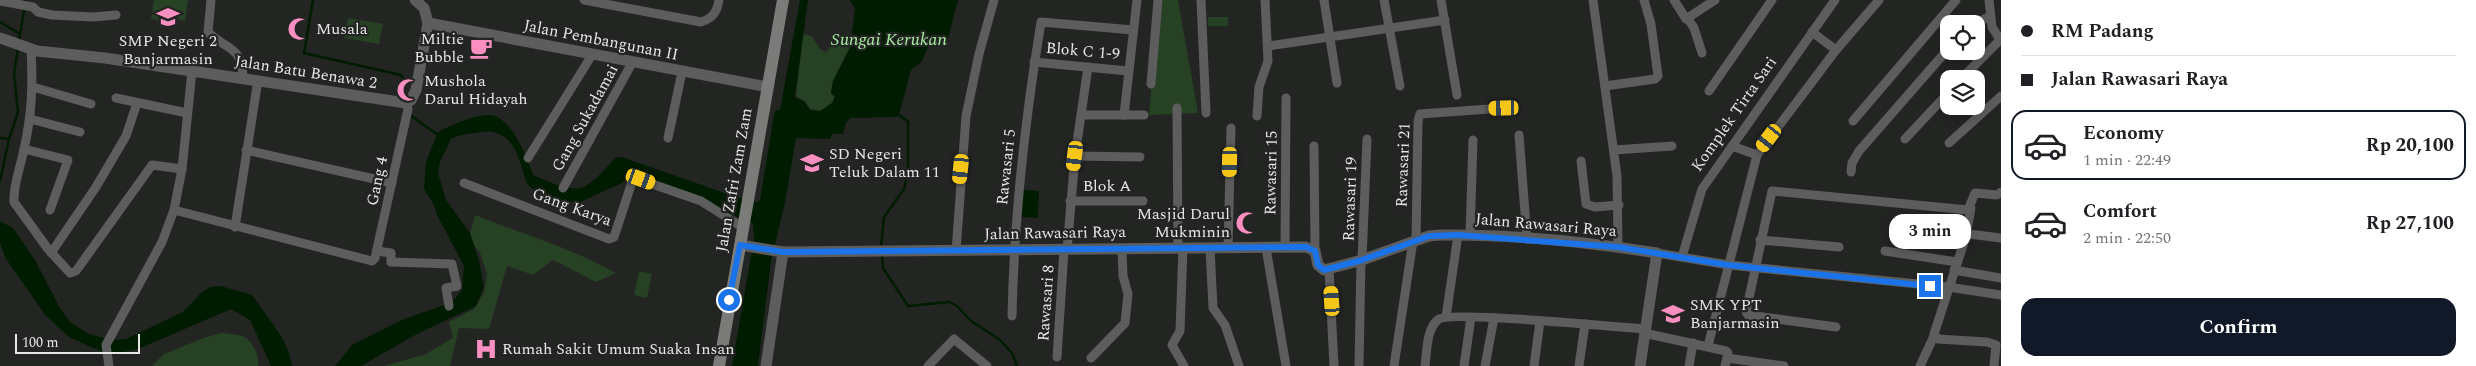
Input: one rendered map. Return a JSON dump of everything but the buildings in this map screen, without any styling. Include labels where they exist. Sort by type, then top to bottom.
[{"type":"main road","name":"Jalan Zafri Zam Zam","points":[[719,366],[743,245],[743,225],[783,0]]},
{"type":"street","points":[[211,0],[208,32],[233,48],[243,64],[243,78]]},
{"type":"street","points":[[404,108],[416,90],[428,23],[424,8],[415,0]]},
{"type":"street","points":[[584,0],[701,22],[712,17],[717,10],[719,0]]},
{"type":"street","points":[[956,251],[966,116],[979,54],[994,0]]},
{"type":"street","points":[[1124,115],[1136,0]]},
{"type":"street","points":[[1151,84],[1158,0]]},
{"type":"street","points":[[1201,0],[1206,114]]},
{"type":"street","points":[[1257,116],[1259,87],[1267,66],[1268,46],[1265,0]]},
{"type":"street","points":[[1324,0],[1337,83]]},
{"type":"street","points":[[1384,0],[1400,86]]},
{"type":"street","points":[[1441,0],[1457,95]]},
{"type":"street","points":[[1593,0],[1614,150],[1619,205],[1618,247]]},
{"type":"street","points":[[1605,86],[1655,79],[1658,76],[1651,24],[1644,0]]},
{"type":"street","points":[[1674,0],[1694,28],[1702,53]]},
{"type":"street","points":[[1688,19],[1714,0]]},
{"type":"street","points":[[1709,91],[1772,0]]},
{"type":"street","name":"Komplek Tirta Sari","points":[[1682,257],[1700,193],[1835,0]]},
{"type":"street","points":[[1708,346],[1757,155],[1836,50],[1879,0]]},
{"type":"street","points":[[1853,121],[1956,0]]},
{"type":"street","points":[[1970,70],[2001,40],[1994,31],[1990,16],[1989,0]]},
{"type":"street","points":[[0,1],[35,7],[38,12],[52,14],[93,17],[116,15]]},
{"type":"street","points":[[1985,19],[1990,16]]},
{"type":"street","points":[[1268,46],[1445,20]]},
{"type":"street","name":"Rawasari 5","points":[[1012,316],[1019,177],[1040,22],[1133,30]]},
{"type":"street","name":"Jalan Pembangunan II","points":[[428,23],[632,63],[768,87]]},
{"type":"street","points":[[1812,32],[1836,50]]},
{"type":"street","name":"Jalan Batu Benawa 2","points":[[0,38],[22,46],[258,80],[404,108]]},
{"type":"street","points":[[22,46],[33,87],[30,119],[14,193],[14,202],[51,253],[68,272],[74,273],[152,165],[182,169]]},
{"type":"street","points":[[528,158],[592,55]]},
{"type":"street","points":[[1852,172],[1852,163],[1859,151],[1940,58]]},
{"type":"street","name":"Blok C 1-9","points":[[1034,62],[1128,71]]},
{"type":"street","name":"Gang Sukadamai","points":[[563,188],[632,63]]},
{"type":"street","name":"Rawasari 8","points":[[1057,357],[1070,201],[1088,67]]},
{"type":"street","points":[[108,366],[107,350],[162,242],[174,210],[182,169],[192,71]]},
{"type":"street","points":[[668,138],[682,72]]},
{"type":"street","points":[[174,210],[235,227],[258,80]]},
{"type":"street","points":[[33,87],[91,104]]},
{"type":"street","points":[[1949,143],[2001,96]]},
{"type":"street","points":[[116,98],[187,113]]},
{"type":"street","name":"Rawasari 15","points":[[1285,248],[1286,98]]},
{"type":"street","points":[[1905,139],[1940,102]]},
{"type":"street","points":[[51,253],[96,187],[126,136],[137,103]]},
{"type":"street","name":"Gang 4","points":[[235,227],[369,261],[373,260],[392,183],[404,108]]},
{"type":"street","points":[[1176,108],[1180,331],[1172,345],[1184,366]]},
{"type":"street","name":"Rawasari 21","points":[[1415,241],[1418,119],[1420,114],[1504,108]]},
{"type":"street","points":[[1081,115],[1144,115]]},
{"type":"street","points":[[30,119],[80,132]]},
{"type":"street","points":[[1228,248],[1231,128]]},
{"type":"street","points":[[1519,134],[1527,239]]},
{"type":"street","name":"Rawasari 19","points":[[1359,366],[1368,139]]},
{"type":"street","points":[[1470,235],[1473,140]]},
{"type":"street","points":[[1314,146],[1315,251],[1321,269],[1329,269],[1334,366]]},
{"type":"street","points":[[1614,150],[1672,146]]},
{"type":"street","points":[[1732,146],[1757,155]]},
{"type":"street","points":[[24,149],[68,160],[50,210]]},
{"type":"street","points":[[246,150],[392,183]]},
{"type":"street","name":"Blok A","points":[[1075,156],[1140,157]]},
{"type":"street","points":[[1581,161],[1586,204],[1594,207],[1619,205]]},
{"type":"street","name":"Gang Karya","points":[[464,183],[609,239],[614,237],[634,180],[641,179],[701,201],[743,225]]},
{"type":"street","points":[[1836,327],[1748,315],[1746,310],[1754,268],[1770,193],[1773,190],[1966,210],[1971,208]]},
{"type":"street","points":[[1920,366],[1934,336],[1948,287],[1966,236],[1974,193],[1997,195],[2001,192]]},
{"type":"street","name":"Blok A","points":[[1070,201],[1143,202]]},
{"type":"street","points":[[1966,236],[1969,234],[2001,238]]},
{"type":"street","name":"Jalan Rawasari Raya","points":[[1329,269],[1362,260],[1415,241],[1440,235],[1470,235],[1618,247],[1728,265],[1948,287],[2001,295]]},
{"type":"street","points":[[1446,317],[1458,235]]},
{"type":"street","points":[[1760,240],[1839,247]]},
{"type":"street","points":[[1394,366],[1415,241]]},
{"type":"street","name":"Jalan Rawasari Raya","points":[[743,245],[781,252],[1306,247],[1315,251]]},
{"type":"street","points":[[1210,248],[1213,308],[1225,325],[1239,366]]},
{"type":"street","points":[[1266,248],[1286,366]]},
{"type":"street","points":[[1092,358],[1124,325],[1126,320],[1128,294],[1123,276],[1122,249]]},
{"type":"street","points":[[376,251],[391,253],[391,262],[452,264],[457,286],[446,288],[449,306]]},
{"type":"street","points":[[1885,251],[2001,278]]},
{"type":"street","points":[[766,366],[781,252]]},
{"type":"street","points":[[1640,366],[1657,253]]},
{"type":"street","points":[[1425,366],[1433,328],[1438,320],[1446,317],[1585,324],[1644,331],[1726,351],[1726,362],[1784,366]]},
{"type":"street","points":[[1464,366],[1471,317]]},
{"type":"street","points":[[1486,366],[1494,318]]},
{"type":"street","points":[[1534,366],[1540,321]]},
{"type":"street","points":[[1579,366],[1585,324]]},
{"type":"street","points":[[1934,336],[1938,339],[1987,342],[1996,345],[1994,366]]},
{"type":"street","points":[[928,366],[954,339],[987,366]]},
{"type":"street","points":[[1688,366],[1693,343]]},
{"type":"shaded area","points":[[154,0],[188,0],[185,21],[173,18],[172,23],[151,19]]},
{"type":"shaded area","points":[[1159,0],[1178,0],[1198,113],[1149,115]]},
{"type":"shaded area","points":[[1208,17],[1228,17],[1228,26],[1208,26]]},
{"type":"shaded area","points":[[348,18],[383,24],[379,44],[344,38]]},
{"type":"shaded area","points":[[803,34],[812,36],[819,48],[826,52],[832,45],[846,44],[849,48],[833,81],[831,93],[834,97],[832,103],[821,111],[810,109],[805,101],[796,96]]},
{"type":"shaded area","points":[[475,215],[564,249],[616,273],[596,282],[553,260],[533,275],[507,266],[489,329],[459,328],[450,366],[384,366],[426,354],[453,338],[449,322],[474,309],[484,293],[487,274],[480,253],[469,239]]},
{"type":"shaded area","points":[[639,271],[652,274],[647,298],[634,295]]},
{"type":"shaded area","points":[[222,333],[242,336],[250,341],[258,356],[258,366],[152,366],[164,354],[206,337]]},
{"type":"water","name":"Sungai Kerukan","points":[[800,0],[808,0],[795,97],[805,102],[810,110],[820,111],[832,103],[835,97],[831,93],[833,81],[850,48],[855,9],[850,0],[958,0],[946,47],[929,45],[922,61],[911,70],[899,115],[896,117],[850,118],[846,123],[843,134],[832,134],[830,139],[796,138],[785,203],[771,261],[758,366],[732,366],[754,239],[753,223],[632,175],[622,183],[580,202],[562,200],[546,195],[533,189],[528,184],[517,153],[509,141],[497,133],[481,132],[465,134],[451,139],[440,162],[438,173],[446,200],[470,233],[479,260],[484,287],[476,306],[417,334],[361,366],[335,366],[352,345],[402,320],[452,302],[462,290],[464,266],[424,189],[426,162],[437,134],[441,130],[470,118],[489,115],[497,117],[504,122],[517,139],[533,175],[560,186],[578,188],[586,186],[604,171],[615,158],[622,157],[733,196],[757,202],[760,200],[774,115],[776,110],[780,110]]},
{"type":"water","points":[[1023,190],[1039,191],[1038,218],[1022,217]]},
{"type":"water","points":[[0,221],[13,228],[35,260],[60,308],[70,322],[89,334],[111,340],[126,339],[183,312],[201,293],[210,287],[221,286],[252,295],[282,337],[292,366],[271,366],[250,320],[231,309],[138,349],[109,355],[69,337],[46,316],[6,259],[0,243]]},
{"type":"waterway","points":[[19,40],[26,0]]},
{"type":"waterway","points":[[313,0],[304,53],[401,75],[403,79],[401,99]]},
{"type":"waterway","points":[[0,22],[20,34]]},
{"type":"waterway","points":[[0,181],[9,139],[18,112],[14,74],[18,48]]},
{"type":"waterway","points":[[881,247],[884,217],[904,189],[908,172],[908,121],[897,114]]},
{"type":"waterway","points":[[410,115],[438,135]]},
{"type":"waterway","points":[[0,138],[8,139]]},
{"type":"waterway","points":[[882,255],[883,268],[908,306],[949,302],[957,306],[971,321],[1000,340],[1012,353],[1017,366]]},
{"type":"place","name":"SMP Negeri 2 Banjarmasin","points":[[168,17]]},
{"type":"place","name":"Musala","points":[[299,29]]},
{"type":"place","name":"Miltie Bubble","points":[[481,48]]},
{"type":"place","name":"Mushola Darul Hidayah","points":[[408,90]]},
{"type":"place","name":"SD Negeri Teluk Dalam 11","points":[[812,163]]},
{"type":"place","name":"Masjid Darul Mukminin","points":[[1247,223]]},
{"type":"place","name":"SMK YPT Banjarmasin","points":[[1673,314]]},
{"type":"place","name":"Rumah Sakit Umum Suaka Insan","points":[[486,349]]},
{"type":"route","points":[[729,300],[740,245],[783,252],[1306,247],[1315,251],[1318,265],[1324,270],[1362,260],[1429,236],[1440,235],[1527,239],[1618,247],[1728,265],[1930,286]]}]
